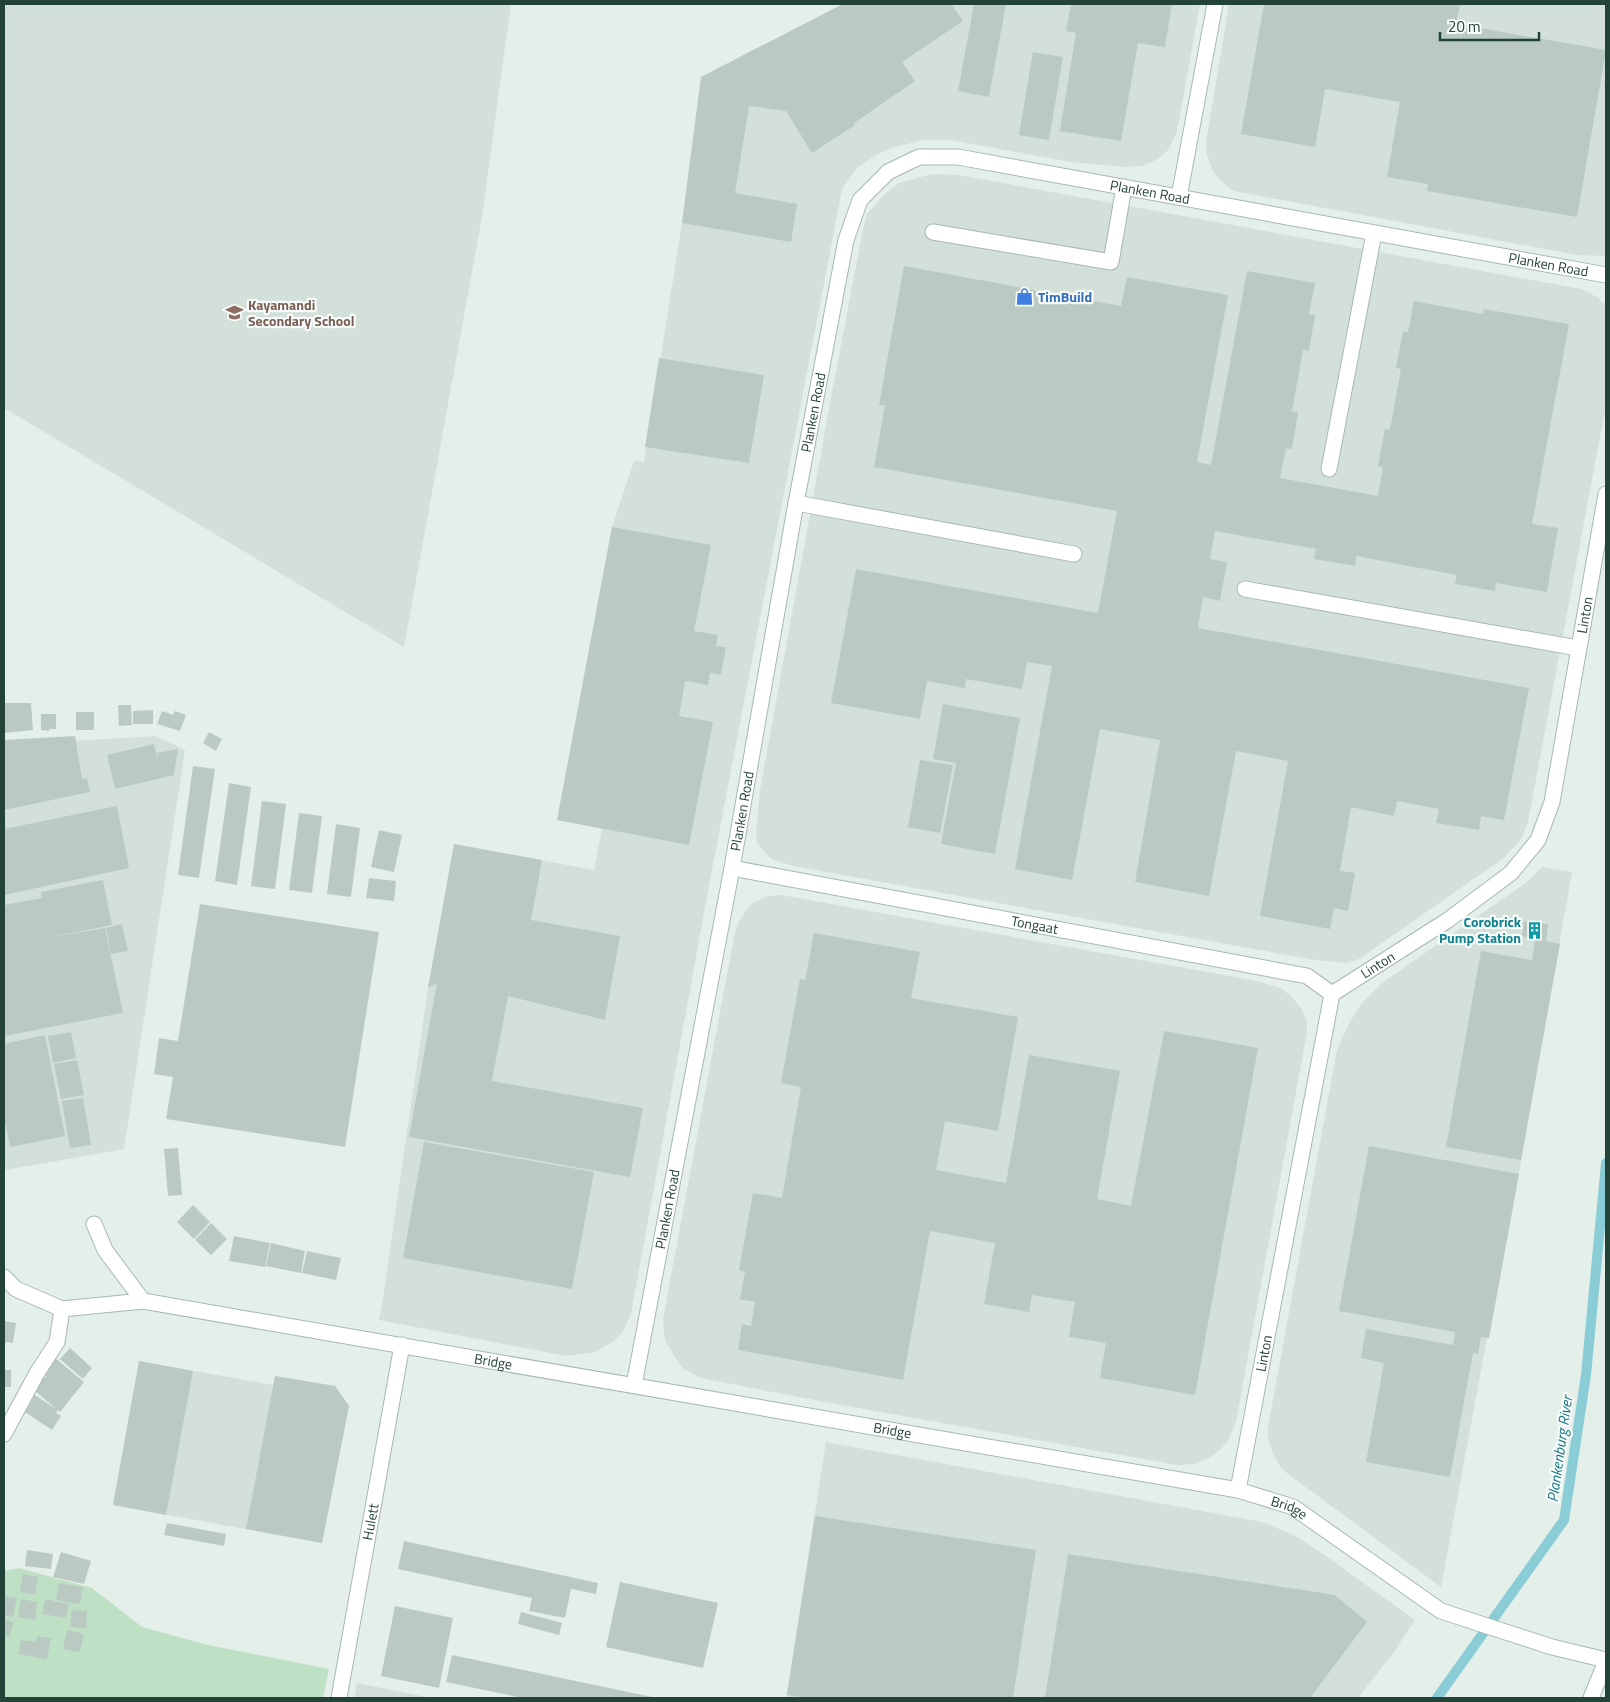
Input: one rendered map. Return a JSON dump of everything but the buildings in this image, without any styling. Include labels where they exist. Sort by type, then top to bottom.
[{"type":"street","points":[[1178,197],[1215,4]]},
{"type":"street","name":"Planken Road","points":[[634,1385],[732,868],[796,503],[846,240],[860,200],[888,172],[918,158],[958,158],[1606,275]]},
{"type":"street","points":[[933,232],[1111,262],[1124,187]]},
{"type":"street","points":[[1329,469],[1374,233]]},
{"type":"street","name":"Linton","points":[[1238,1490],[1332,994],[1448,920],[1511,873],[1538,840],[1552,802],[1606,494]]},
{"type":"street","points":[[796,503],[1074,554]]},
{"type":"street","points":[[1245,589],[1578,648]]},
{"type":"street","name":"Tongaat","points":[[732,868],[1307,976],[1332,994]]},
{"type":"street","points":[[94,1224],[105,1250],[143,1301]]},
{"type":"street","points":[[4,1277],[16,1289],[62,1309],[57,1342],[37,1373],[4,1434]]},
{"type":"street","name":"Bridge","points":[[62,1309],[143,1301],[1238,1490],[1293,1507],[1441,1611],[1552,1647],[1606,1660]]},
{"type":"street","name":"Hulett","points":[[339,1698],[402,1345]]},
{"type":"street","points":[[1591,1698],[1606,1660]]},
{"type":"shaded area","name":"Kayamandi Secondary School","points":[[4,4],[511,4],[482,217],[404,647],[4,408]]},
{"type":"shaded area","points":[[843,4],[1200,4],[1177,132],[1169,149],[1158,159],[1142,166],[1125,167],[1070,162],[951,140],[923,140],[895,147],[876,155],[857,168],[842,189],[708,891],[631,1314],[622,1333],[612,1342],[596,1352],[566,1356],[379,1320],[428,988],[454,844],[594,870],[602,829],[557,820],[612,527],[634,461],[644,462],[682,223],[701,77]]},
{"type":"shaded area","points":[[1229,4],[1606,4],[1606,256],[1577,255],[1232,190],[1213,171],[1207,155],[1206,142]]},
{"type":"shaded area","points":[[932,174],[959,175],[1581,289],[1597,297],[1606,306],[1606,405],[1528,822],[1520,841],[1504,858],[1359,959],[1347,963],[1315,960],[793,866],[771,859],[757,843],[756,833],[760,790],[863,229],[867,214],[884,195],[899,183]]},
{"type":"shaded area","points":[[156,736],[185,750],[124,1149],[6,1170],[4,1159],[4,745]]},
{"type":"shaded area","points":[[1542,867],[1572,872],[1489,1338],[1487,1338],[1441,1587],[1288,1474],[1280,1466],[1272,1452],[1268,1438],[1268,1427],[1337,1050],[1348,1025],[1361,1004],[1382,983],[1527,882]]},
{"type":"shaded area","points":[[781,895],[1257,981],[1281,988],[1301,1008],[1307,1022],[1307,1032],[1236,1422],[1229,1439],[1222,1448],[1209,1458],[1195,1464],[1177,1465],[700,1378],[684,1369],[678,1362],[666,1342],[663,1319],[734,937],[738,923],[753,903],[768,896]]},
{"type":"shaded area","points":[[139,1361],[273,1385],[275,1376],[335,1386],[349,1406],[322,1543],[113,1505]]},
{"type":"shaded area","points":[[826,1442],[1262,1522],[1294,1535],[1415,1620],[1394,1652],[1358,1698],[786,1698]]},
{"type":"shaded area","points":[[357,1683],[432,1698],[354,1698]]},
{"type":"green space","points":[[19,1568],[92,1588],[142,1627],[208,1645],[329,1669],[323,1698],[4,1698],[4,1571]]},
{"type":"waterway","name":"Plankenburg River","points":[[1437,1698],[1564,1520],[1586,1375],[1606,1163]]},
{"type":"place","name":"TimBuild","points":[[1024,297]]},
{"type":"place","name":"Kayamandi Secondary School","points":[[234,313]]},
{"type":"place","name":"Corobrick Pump Station","points":[[1535,930]]}]
